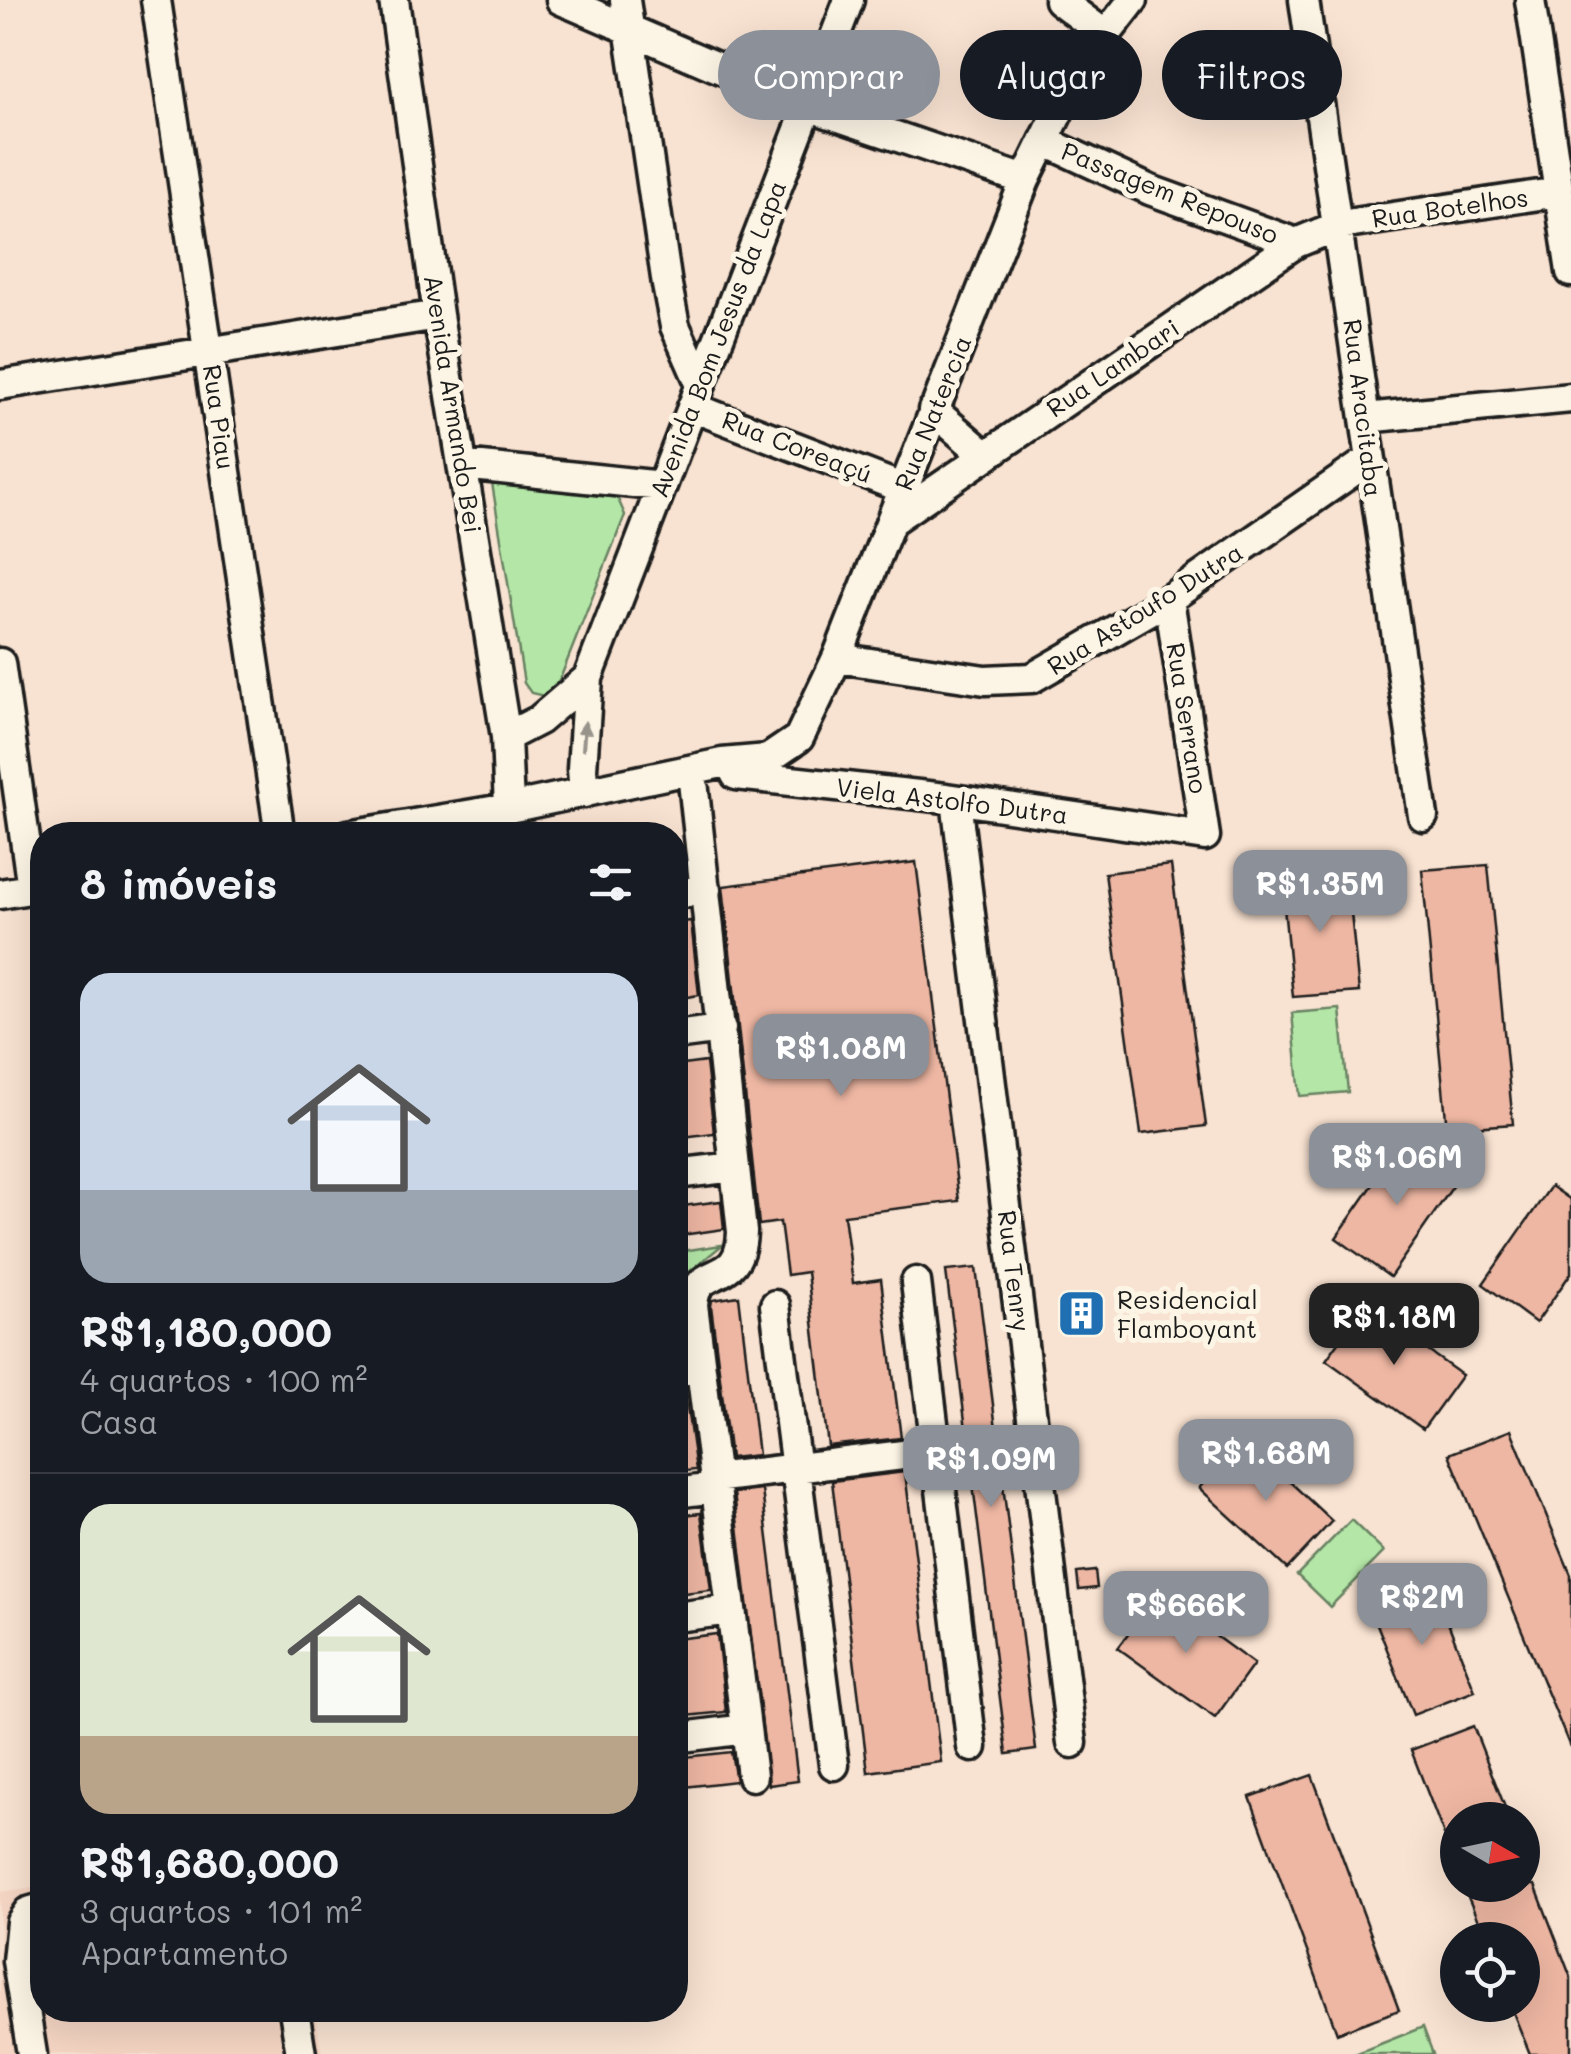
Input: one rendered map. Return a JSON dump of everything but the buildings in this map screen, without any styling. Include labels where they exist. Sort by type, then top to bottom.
[{"type":"street","name":"Rua Piau","points":[[156,0],[278,822]]},
{"type":"street","name":"Avenida Armando Bei","points":[[394,0],[438,315],[506,738],[508,808]]},
{"type":"street","points":[[560,0],[718,67]]},
{"type":"street","points":[[625,0],[672,312],[696,396]]},
{"type":"street","name":"Avenida Bom Jesus da Lapa","points":[[837,30],[849,0]]},
{"type":"street","points":[[1059,0],[1099,30]]},
{"type":"street","name":"Rua Natercia","points":[[1107,30],[1133,0]]},
{"type":"street","name":"Rua Aracitaba","points":[[1304,0],[1340,224],[1369,460],[1423,816]]},
{"type":"street","points":[[1530,0],[1571,272]]},
{"type":"street","name":"Avenida Bom Jesus da Lapa","points":[[584,793],[588,678],[802,120]]},
{"type":"street","points":[[848,120],[1025,180]]},
{"type":"street","name":"Rua Natercia","points":[[425,822],[695,771],[722,762],[768,759],[799,738],[837,658],[1025,180],[1054,120]]},
{"type":"street","name":"Passagem Repouso","points":[[1044,141],[1150,190],[1296,243]]},
{"type":"street","name":"Rua Botelhos","points":[[1340,224],[1560,192]]},
{"type":"street","name":"Rua Lambari","points":[[891,520],[1296,243],[1340,224]]},
{"type":"street","points":[[0,385],[438,315]]},
{"type":"street","name":"Rua Coreaçú","points":[[696,396],[902,488]]},
{"type":"street","points":[[1365,418],[1571,398]]},
{"type":"street","points":[[933,410],[985,455]]},
{"type":"street","name":"Rua Astoufo Dutra","points":[[837,658],[985,680],[1032,678],[1169,599],[1369,460]]},
{"type":"street","points":[[463,465],[662,486]]},
{"type":"street","name":"Rua Serrano","points":[[1169,599],[1205,836]]},
{"type":"street","points":[[0,663],[30,845]]},
{"type":"street","name":"Avenida Bom Jesus da Lapa","points":[[506,738],[539,720],[588,678]]},
{"type":"street","points":[[695,771],[742,1246],[727,1272],[702,1279],[694,1290],[688,1370],[715,1483],[752,1776]]},
{"type":"street","name":"Viela Astolfo Dutra","points":[[695,771],[956,800],[1205,836]]},
{"type":"street","name":"Rua Tenry","points":[[956,800],[1072,1742]]},
{"type":"street","points":[[0,894],[30,889]]},
{"type":"street","points":[[688,892],[706,890]]},
{"type":"street","points":[[688,1033],[720,1029]]},
{"type":"street","points":[[688,1172],[735,1167]]},
{"type":"street","points":[[916,1282],[972,1747]]},
{"type":"street","points":[[775,1305],[834,1765]]},
{"type":"street","points":[[688,1489],[796,1468],[936,1452]]},
{"type":"street","points":[[688,1615],[731,1610]]},
{"type":"street","points":[[688,1736],[746,1729]]},
{"type":"street","points":[[30,1911],[17,1942],[32,2054]]},
{"type":"street","points":[[296,2022],[301,2054]]},
{"type":"shaded area","points":[[30,1888],[30,2022],[317,2022],[322,2054],[0,2054],[0,1892]]},
{"type":"green space","points":[[492,483],[602,487],[618,499],[625,515],[562,674],[553,691],[544,696],[531,693],[524,683]]},
{"type":"green space","points":[[1340,1009],[1348,1092],[1300,1096],[1292,1013]]},
{"type":"green space","points":[[722,1245],[693,1269],[688,1285],[688,1250]]},
{"type":"green space","points":[[996,1433],[999,1454],[951,1460],[949,1439]]},
{"type":"green space","points":[[1351,1520],[1384,1552],[1330,1607],[1297,1575]]},
{"type":"green space","points":[[1423,2027],[1433,2054],[1355,2054]]},
{"type":"place","name":"Residencial Flamboyant","points":[[1082,1314]]}]
